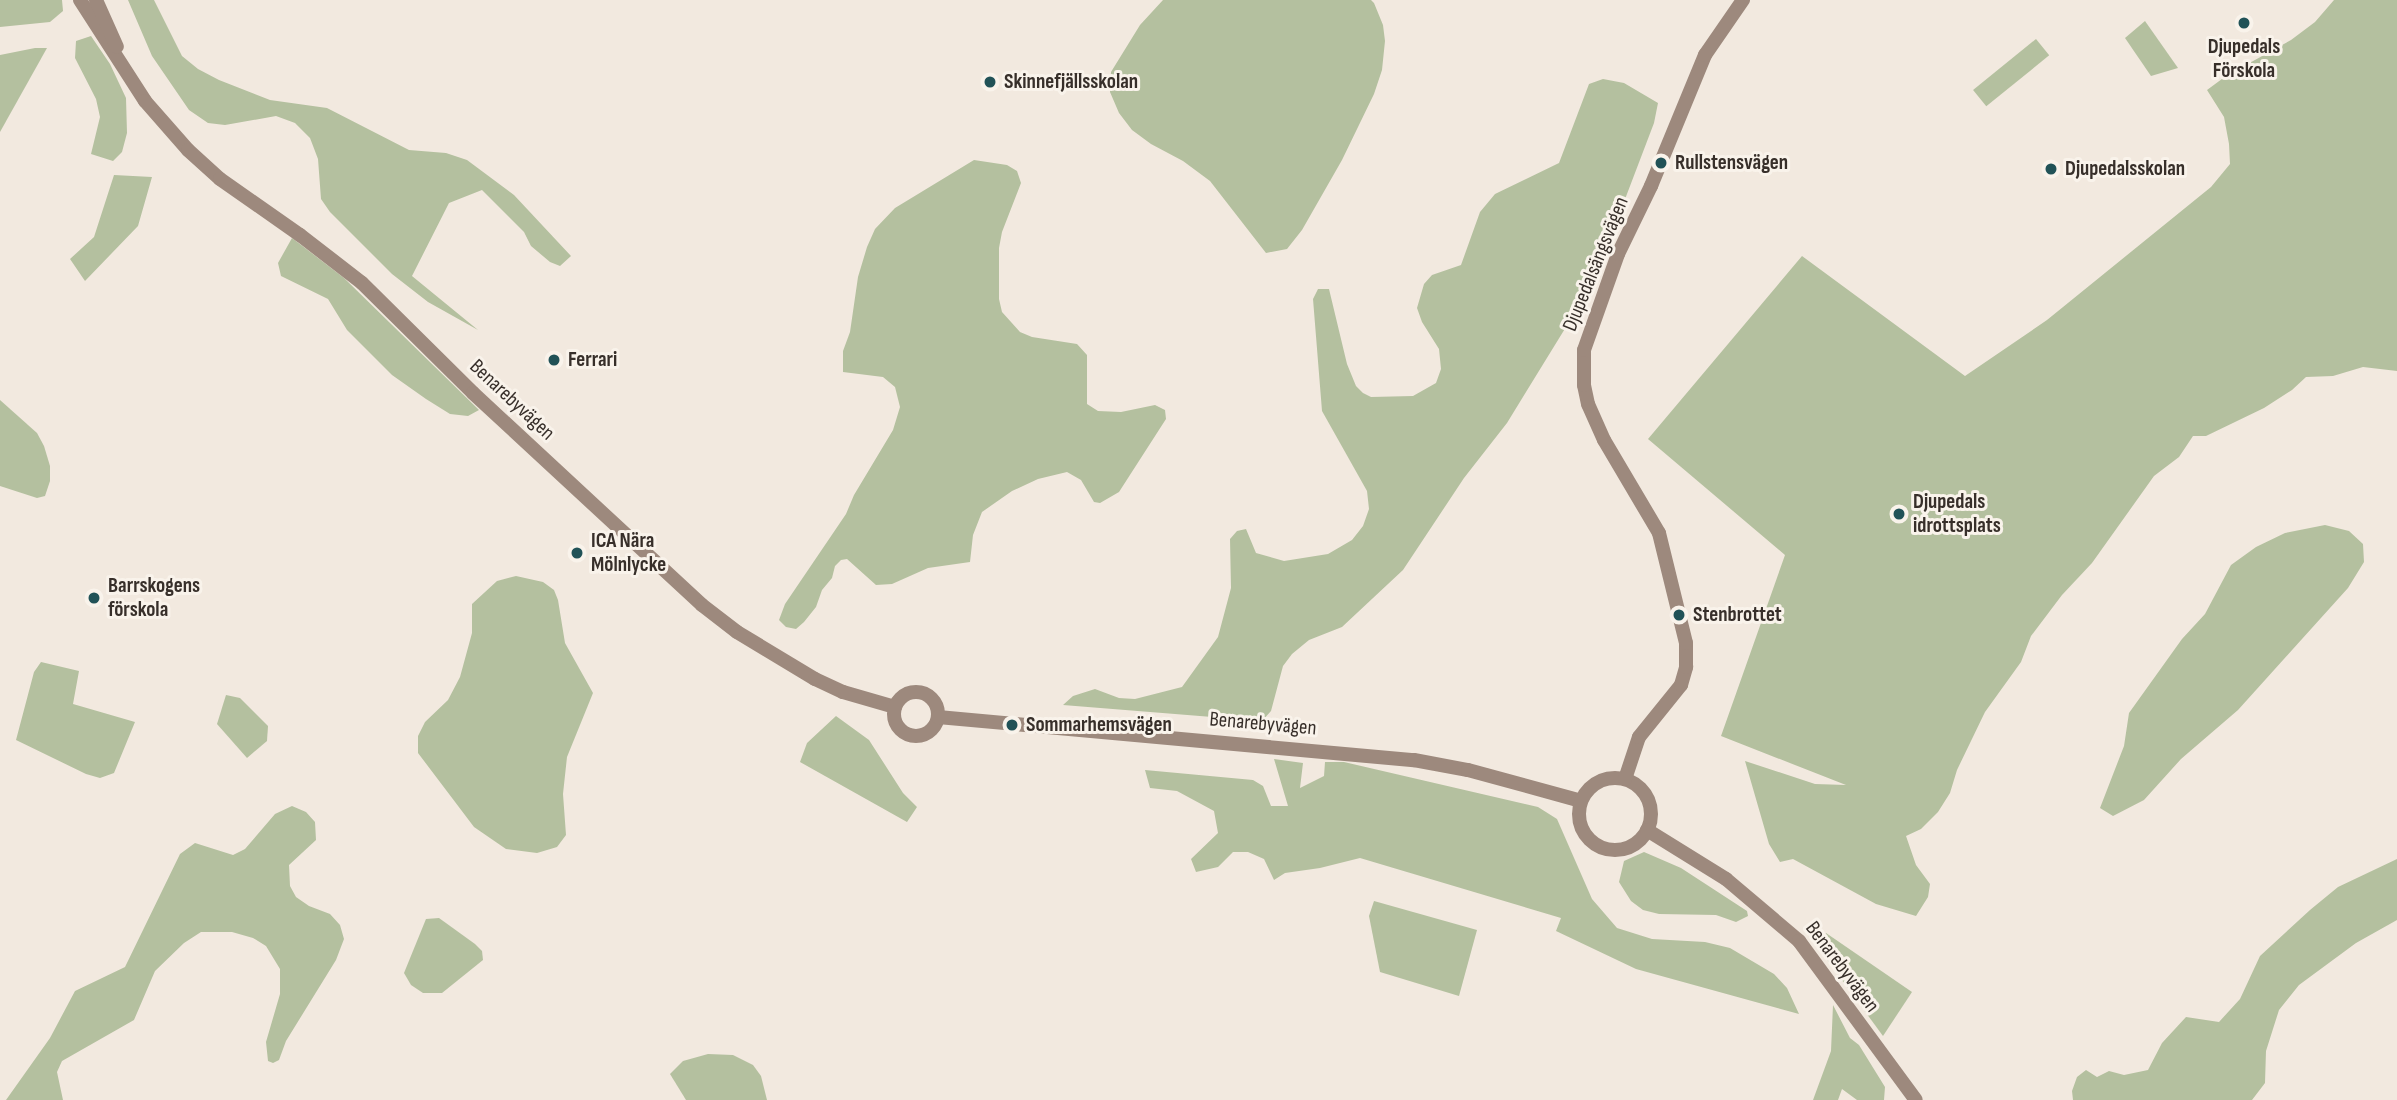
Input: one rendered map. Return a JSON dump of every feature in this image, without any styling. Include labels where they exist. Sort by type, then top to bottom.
[{"type":"street","name":"Benarebyvägen","points":[[80,0],[159,119],[195,156],[219,179],[300,234],[362,283],[482,401],[702,605],[737,632],[815,679],[843,692],[895,707]]},
{"type":"street","name":"Benarebyvägen","points":[[96,0],[131,80]]},
{"type":"street","name":"Djupedalsängsvägen","points":[[1625,779],[1639,737],[1681,685],[1686,667],[1686,643],[1659,533],[1591,414],[1584,385],[1584,350],[1618,254],[1651,186],[1704,55],[1743,0]]},
{"type":"street","points":[[921,693],[934,702],[938,717],[929,732],[912,736],[898,728],[894,718],[895,707],[908,694],[921,693]]},
{"type":"street","name":"Benarebyvägen","points":[[938,717],[1413,760],[1468,770],[1581,801]]},
{"type":"street","points":[[1625,779],[1642,790],[1648,801],[1650,817],[1647,830],[1636,843],[1624,849],[1596,845],[1582,828],[1578,814],[1581,801],[1588,789],[1599,781],[1625,779]]},
{"type":"street","name":"Benarebyvägen","points":[[1647,830],[1726,879],[1799,940],[1916,1100]]},
{"type":"green space","points":[[0,0],[62,0],[63,11],[50,22],[0,27]]},
{"type":"green space","points":[[128,0],[154,0],[182,56],[198,69],[219,80],[270,100],[327,108],[409,150],[446,153],[467,160],[514,195],[571,256],[560,266],[550,262],[531,246],[524,232],[482,190],[449,203],[412,276],[478,330],[428,302],[392,274],[330,212],[321,199],[318,159],[310,138],[295,123],[276,116],[225,125],[208,123],[189,110],[152,56]]},
{"type":"green space","points":[[1163,0],[1371,0],[1374,3],[1383,25],[1385,41],[1382,70],[1374,94],[1342,160],[1302,230],[1287,249],[1266,253],[1210,181],[1132,130],[1119,113],[1110,92],[1111,72],[1140,25]]},
{"type":"green space","points":[[2334,0],[2397,0],[2397,371],[2363,367],[2333,376],[2306,377],[2292,390],[2264,408],[2206,436],[2193,436],[2179,457],[2154,476],[2092,563],[2062,595],[2031,636],[2021,662],[1985,712],[1957,770],[1950,793],[1938,812],[1921,829],[1906,836],[1916,865],[1930,884],[1928,897],[1916,916],[1876,904],[1793,859],[1780,862],[1769,844],[1745,761],[1815,784],[1846,785],[1721,736],[1785,555],[1648,439],[1802,256],[1965,376],[2047,320],[2211,187],[2230,164],[2224,117],[2207,90],[2226,76],[2291,40],[2315,22]]},
{"type":"green space","points":[[2145,21],[2178,68],[2151,76],[2125,38]]},
{"type":"green space","points":[[91,36],[110,64],[126,98],[127,133],[122,152],[113,161],[91,154],[100,117],[96,99],[75,58],[76,41]]},
{"type":"green space","points":[[2036,39],[2049,55],[1986,106],[1973,90]]},
{"type":"green space","points":[[47,48],[0,132],[0,55]]},
{"type":"green space","points":[[1603,79],[1624,83],[1658,103],[1654,123],[1611,236],[1582,301],[1507,423],[1464,478],[1403,570],[1342,627],[1309,640],[1292,654],[1283,666],[1271,711],[1262,721],[1063,705],[1073,696],[1095,689],[1119,698],[1135,699],[1182,687],[1218,637],[1231,588],[1230,539],[1237,531],[1246,529],[1256,553],[1284,561],[1328,554],[1352,540],[1363,526],[1369,509],[1367,491],[1322,411],[1313,299],[1318,289],[1329,289],[1347,364],[1356,386],[1363,393],[1371,397],[1413,396],[1436,383],[1441,369],[1439,349],[1422,322],[1417,308],[1424,284],[1432,275],[1461,265],[1480,212],[1495,194],[1559,163],[1589,84]]},
{"type":"green space","points":[[974,160],[1007,165],[1017,171],[1021,183],[1002,232],[999,248],[999,299],[1002,312],[1020,332],[1032,337],[1077,344],[1087,355],[1087,404],[1098,411],[1121,412],[1155,405],[1165,410],[1166,419],[1119,492],[1100,503],[1094,502],[1081,480],[1067,472],[1038,479],[1012,491],[982,512],[973,535],[970,562],[928,568],[892,584],[876,585],[847,559],[841,560],[822,590],[816,607],[804,622],[796,629],[786,627],[779,620],[785,604],[846,514],[854,495],[893,430],[900,407],[895,387],[883,377],[843,372],[843,351],[850,332],[858,277],[867,247],[875,229],[895,208]]},
{"type":"green space","points":[[114,175],[152,177],[138,226],[85,281],[70,259],[94,237]]},
{"type":"green space","points":[[292,238],[344,278],[479,410],[468,416],[450,414],[426,399],[392,375],[347,330],[328,299],[281,276],[278,263]]},
{"type":"green space","points":[[0,400],[37,433],[44,446],[50,466],[50,481],[45,496],[37,498],[0,486]]},
{"type":"green space","points":[[2325,525],[2349,531],[2363,544],[2364,562],[2348,588],[2238,710],[2181,759],[2144,800],[2113,816],[2100,808],[2124,746],[2129,713],[2182,639],[2205,614],[2231,565],[2256,547],[2285,533]]},
{"type":"green space","points":[[516,576],[543,582],[554,590],[565,643],[593,693],[567,757],[563,794],[566,835],[557,847],[537,853],[506,849],[474,827],[418,753],[418,736],[425,722],[448,700],[460,677],[472,633],[472,604],[497,581]]},
{"type":"green space","points":[[41,662],[79,671],[73,704],[135,722],[114,773],[100,778],[86,774],[16,740],[34,672]]},
{"type":"green space","points":[[226,695],[240,698],[268,726],[267,741],[247,758],[217,724]]},
{"type":"green space","points":[[836,716],[869,740],[903,793],[917,807],[907,822],[800,762],[807,743]]},
{"type":"green space","points":[[1274,759],[1303,763],[1300,788],[1324,776],[1325,762],[1344,762],[1538,807],[1557,819],[1592,899],[1617,928],[1652,939],[1705,942],[1730,948],[1774,974],[1787,988],[1799,1014],[1636,969],[1556,931],[1561,918],[1360,858],[1285,873],[1274,880],[1264,859],[1248,852],[1233,852],[1218,867],[1196,872],[1191,859],[1218,833],[1214,811],[1177,791],[1150,788],[1145,770],[1253,780],[1263,786],[1271,806],[1288,806]]},
{"type":"green space","points":[[292,806],[306,812],[315,822],[316,840],[289,865],[290,886],[296,897],[309,906],[330,914],[340,925],[344,939],[336,960],[286,1041],[279,1060],[273,1063],[268,1061],[266,1042],[280,994],[280,969],[266,946],[253,938],[232,932],[201,932],[184,943],[155,971],[134,1020],[62,1061],[57,1072],[63,1100],[6,1100],[50,1038],[75,991],[125,967],[180,854],[195,843],[233,855],[245,849],[275,814]]},
{"type":"green space","points":[[1644,852],[1681,868],[1747,911],[1748,916],[1736,922],[1716,915],[1659,914],[1643,910],[1631,901],[1619,882],[1624,861]]},
{"type":"green space","points":[[2397,859],[2397,920],[2356,943],[2299,985],[2279,1010],[2266,1051],[2265,1083],[2252,1100],[2073,1100],[2072,1091],[2077,1077],[2086,1070],[2097,1077],[2109,1071],[2124,1075],[2148,1070],[2162,1043],[2186,1017],[2219,1022],[2240,999],[2260,956],[2310,910],[2338,887]]},
{"type":"green space","points":[[1374,901],[1477,930],[1459,996],[1380,972],[1369,916]]},
{"type":"green space","points":[[439,918],[475,944],[482,951],[483,960],[442,993],[423,993],[411,985],[404,973],[426,919]]},
{"type":"green space","points":[[1826,933],[1912,992],[1883,1036],[1828,961],[1823,951]]},
{"type":"green space","points":[[1833,1005],[1850,1038],[1859,1045],[1885,1087],[1884,1100],[1857,1100],[1842,1089],[1838,1100],[1813,1100],[1831,1051]]},
{"type":"green space","points":[[708,1054],[733,1055],[753,1065],[761,1076],[767,1100],[686,1100],[670,1074],[683,1061]]},
{"type":"place","name":"Djupedals Förskola","points":[[2244,23]]},
{"type":"place","name":"Skinnefjällsskolan","points":[[990,82]]},
{"type":"place","name":"Rullstensvägen","points":[[1661,163]]},
{"type":"place","name":"Djupedalsskolan","points":[[2051,169]]},
{"type":"place","name":"Ferrari","points":[[554,360]]},
{"type":"place","name":"Djupedals idrottsplats","points":[[1899,514]]},
{"type":"place","name":"ICA Nära Mölnlycke","points":[[577,553]]},
{"type":"place","name":"Barrskogens förskola","points":[[94,598]]},
{"type":"place","name":"Stenbrottet","points":[[1679,615]]},
{"type":"place","name":"Sommarhemsvägen","points":[[1012,725]]}]
